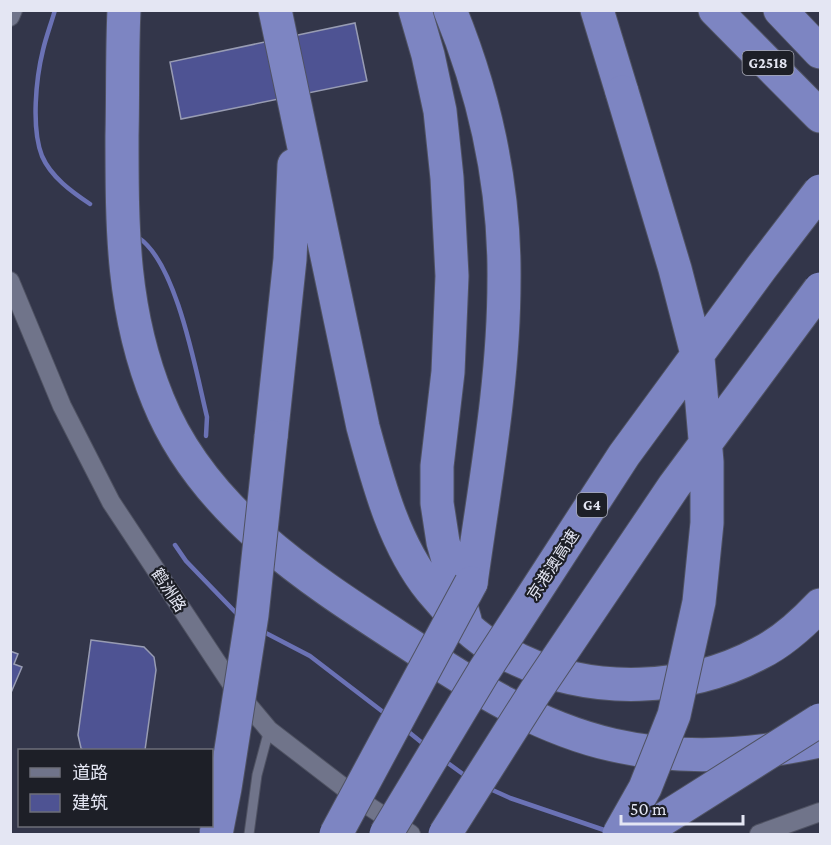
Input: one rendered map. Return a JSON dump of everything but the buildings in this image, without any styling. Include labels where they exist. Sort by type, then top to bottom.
[{"type":"highway","points":[[124,10],[122,225],[132,316],[142,359],[159,404],[202,478],[228,507],[280,555],[320,585],[462,678],[505,704],[540,721],[612,745],[684,755],[758,753],[820,741]]},
{"type":"highway","points":[[275,10],[363,427],[380,489],[405,549],[429,588],[458,620],[492,647],[526,664],[561,676],[638,685],[678,682],[719,671],[761,653],[802,623],[820,605]]},
{"type":"highway","points":[[415,10],[428,55],[440,111],[447,178],[452,276],[448,372],[437,466],[438,503],[443,542],[468,628]]},
{"type":"highway","points":[[336,834],[471,583],[497,399],[504,279],[501,216],[494,155],[481,99],[450,10]]},
{"type":"highway","points":[[597,10],[688,313],[698,358],[707,462],[707,523],[699,602],[674,715],[645,788],[619,834]]},
{"type":"highway","name":"G2518","points":[[715,10],[820,116]]},
{"type":"highway","name":"G2518","points":[[780,10],[820,52]]},
{"type":"highway","points":[[216,834],[252,615],[272,437],[290,259],[294,179],[293,100]]},
{"type":"highway","name":"京港澳高速","points":[[386,834],[484,671],[624,455],[820,191]]},
{"type":"highway","points":[[445,834],[535,692],[674,486],[820,289]]},
{"type":"highway","points":[[640,834],[820,720]]},
{"type":"street","points":[[10,17],[13,10]]},
{"type":"street","name":"鹤洲路","points":[[10,281],[62,406],[111,502],[234,688],[269,730],[363,803],[411,834]]},
{"type":"street","points":[[759,834],[820,812]]},
{"type":"lane","points":[[249,834],[257,775],[269,730]]},
{"type":"waterway","points":[[55,10],[38,74],[36,118],[39,145],[46,164],[56,177],[90,204]]},
{"type":"waterway","points":[[139,238],[152,251],[164,271],[183,320],[207,417],[206,436]]},
{"type":"waterway","points":[[175,545],[186,561],[240,617]]},
{"type":"waterway","points":[[262,631],[310,656],[387,715]]},
{"type":"waterway","points":[[405,729],[426,746]]},
{"type":"waterway","points":[[445,761],[467,777]]},
{"type":"waterway","points":[[488,788],[510,798],[604,830]]}]
